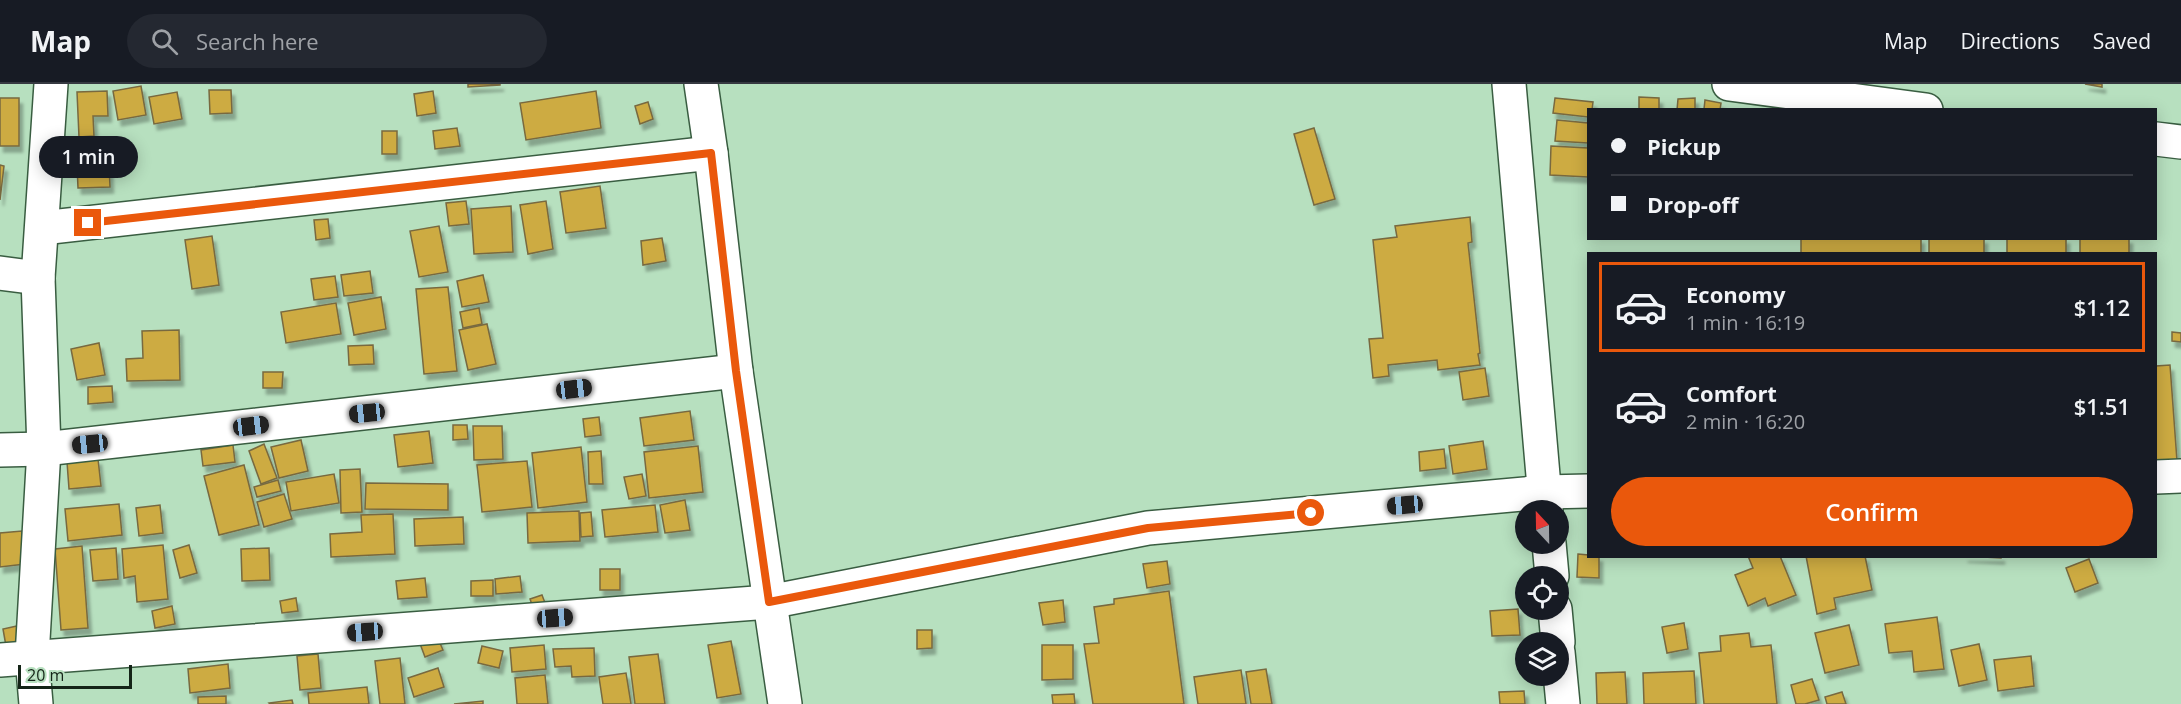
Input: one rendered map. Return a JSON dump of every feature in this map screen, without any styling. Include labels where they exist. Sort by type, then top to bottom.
[{"type":"street","points":[[36,704],[32,657],[44,449],[38,278],[51,84]]},
{"type":"street","points":[[701,84],[736,371],[785,704]]},
{"type":"street","points":[[1509,84],[1545,500]]},
{"type":"street","points":[[1729,84],[1911,108]]},
{"type":"street","points":[[2157,139],[2181,142]]},
{"type":"street","points":[[42,228],[711,153]]},
{"type":"street","points":[[0,273],[38,278]]},
{"type":"street","points":[[0,450],[44,449],[736,371]]},
{"type":"street","points":[[2157,477],[2181,476]]},
{"type":"street","points":[[1549,500],[1587,491]]},
{"type":"street","points":[[0,660],[769,602],[1148,528],[1515,503]]},
{"type":"street","points":[[1561,686],[1563,704]]},
{"type":"building","points":[[468,84],[500,84],[500,85],[468,87]]},
{"type":"building","points":[[2085,84],[2102,84],[2102,87]]},
{"type":"building","points":[[141,86],[146,115],[118,120],[113,91]]},
{"type":"building","points":[[209,90],[231,90],[232,113],[210,114]]},
{"type":"building","points":[[107,91],[108,116],[93,116],[94,136],[79,137],[77,92]]},
{"type":"building","points":[[433,91],[436,113],[417,116],[414,94]]},
{"type":"building","points":[[596,91],[601,128],[526,140],[520,103]]},
{"type":"building","points":[[177,92],[182,119],[154,124],[149,97]]},
{"type":"building","points":[[1639,97],[1659,98],[1659,108],[1639,108]]},
{"type":"building","points":[[0,98],[19,98],[19,146],[0,146]]},
{"type":"building","points":[[1555,98],[1593,102],[1592,108],[1587,108],[1587,117],[1553,113]]},
{"type":"building","points":[[1695,98],[1695,108],[1677,108],[1678,99]]},
{"type":"building","points":[[1705,100],[1721,103],[1720,108],[1704,108]]},
{"type":"building","points":[[648,102],[653,119],[640,124],[635,106]]},
{"type":"building","points":[[1557,120],[1587,123],[1587,143],[1555,141]]},
{"type":"building","points":[[457,128],[460,146],[435,149],[433,131]]},
{"type":"building","points":[[1314,128],[1335,199],[1314,205],[1294,134]]},
{"type":"building","points":[[382,131],[397,131],[397,154],[382,154]]},
{"type":"building","points":[[76,142],[108,142],[110,187],[78,188]]},
{"type":"building","points":[[1551,146],[1587,148],[1587,177],[1550,175]]},
{"type":"building","points":[[0,165],[4,166],[0,200]]},
{"type":"building","points":[[600,186],[606,228],[566,233],[560,192]]},
{"type":"building","points":[[466,201],[469,224],[449,226],[446,203]]},
{"type":"building","points":[[546,201],[553,249],[528,254],[520,205]]},
{"type":"building","points":[[511,206],[513,252],[474,254],[471,209]]},
{"type":"building","points":[[1470,217],[1472,242],[1468,243],[1480,365],[1438,370],[1437,360],[1388,365],[1389,376],[1373,378],[1369,339],[1383,338],[1373,240],[1397,237],[1395,226]]},
{"type":"building","points":[[328,219],[330,238],[316,240],[314,220]]},
{"type":"building","points":[[439,226],[448,272],[419,277],[410,231]]},
{"type":"building","points":[[212,236],[219,285],[192,289],[185,240]]},
{"type":"building","points":[[662,238],[666,261],[643,265],[641,241]]},
{"type":"building","points":[[1801,240],[1921,240],[1921,252],[1801,252]]},
{"type":"building","points":[[1929,240],[1984,240],[1984,252],[1929,252]]},
{"type":"building","points":[[2007,240],[2066,240],[2066,252],[2007,252]]},
{"type":"building","points":[[2080,240],[2129,240],[2129,252],[2080,252]]},
{"type":"building","points":[[370,271],[373,293],[344,296],[341,275]]},
{"type":"building","points":[[483,275],[489,302],[462,307],[457,281]]},
{"type":"building","points":[[335,276],[338,297],[314,300],[311,279]]},
{"type":"building","points":[[448,287],[457,371],[424,374],[416,289]]},
{"type":"building","points":[[381,297],[386,329],[354,335],[348,303]]},
{"type":"building","points":[[336,303],[341,334],[286,343],[281,312]]},
{"type":"building","points":[[479,308],[482,324],[463,328],[460,312]]},
{"type":"building","points":[[487,324],[496,364],[468,370],[459,330]]},
{"type":"building","points":[[179,330],[180,380],[127,381],[126,359],[143,358],[142,331]]},
{"type":"building","points":[[2172,332],[2181,333],[2181,342],[2172,341]]},
{"type":"building","points":[[99,343],[105,375],[77,380],[71,349]]},
{"type":"building","points":[[373,345],[374,364],[349,365],[348,346]]},
{"type":"building","points":[[2170,365],[2177,461],[2157,463],[2157,366]]},
{"type":"building","points":[[1485,368],[1489,396],[1463,400],[1459,372]]},
{"type":"building","points":[[263,372],[283,372],[282,388],[263,388]]},
{"type":"building","points":[[112,386],[113,402],[88,404],[88,387]]},
{"type":"building","points":[[690,411],[694,440],[644,446],[640,418]]},
{"type":"building","points":[[599,417],[601,435],[585,437],[583,419]]},
{"type":"building","points":[[453,425],[467,425],[468,439],[453,440]]},
{"type":"building","points":[[473,426],[502,426],[503,459],[474,460]]},
{"type":"building","points":[[429,431],[433,463],[398,467],[394,435]]},
{"type":"building","points":[[301,440],[308,471],[279,478],[271,447]]},
{"type":"building","points":[[1483,441],[1487,469],[1453,474],[1449,446]]},
{"type":"building","points":[[264,444],[277,478],[261,484],[249,451]]},
{"type":"building","points":[[233,445],[235,462],[203,466],[201,450]]},
{"type":"building","points":[[698,446],[703,492],[649,498],[644,452]]},
{"type":"building","points":[[581,447],[587,502],[538,508],[532,453]]},
{"type":"building","points":[[1444,449],[1446,468],[1420,471],[1419,452]]},
{"type":"building","points":[[601,451],[603,484],[589,484],[588,452]]},
{"type":"building","points":[[98,459],[101,486],[69,489],[67,462]]},
{"type":"building","points":[[527,461],[532,507],[482,512],[477,465]]},
{"type":"building","points":[[244,465],[259,525],[219,535],[204,476]]},
{"type":"building","points":[[360,469],[362,512],[341,513],[340,470]]},
{"type":"building","points":[[334,474],[339,503],[291,511],[286,482]]},
{"type":"building","points":[[642,474],[646,496],[629,499],[624,477]]},
{"type":"building","points":[[278,480],[281,491],[257,497],[254,487]]},
{"type":"building","points":[[366,483],[448,484],[448,510],[365,509]]},
{"type":"building","points":[[284,494],[292,519],[264,527],[257,502]]},
{"type":"building","points":[[685,500],[690,530],[665,533],[660,505]]},
{"type":"building","points":[[119,504],[122,535],[68,541],[65,509]]},
{"type":"building","points":[[160,505],[163,533],[139,536],[136,508]]},
{"type":"building","points":[[655,505],[658,532],[605,537],[602,510]]},
{"type":"building","points":[[579,511],[580,541],[528,543],[527,513]]},
{"type":"building","points":[[591,512],[593,536],[581,537],[580,513]]},
{"type":"building","points":[[393,514],[395,554],[331,557],[330,534],[362,532],[361,515]]},
{"type":"building","points":[[463,517],[464,544],[415,546],[414,519]]},
{"type":"building","points":[[22,531],[25,564],[0,567],[0,533]]},
{"type":"building","points":[[163,545],[168,599],[137,602],[135,576],[124,578],[122,549]]},
{"type":"building","points":[[189,545],[197,573],[180,578],[173,550]]},
{"type":"building","points":[[82,546],[88,628],[61,630],[55,549]]},
{"type":"building","points":[[116,548],[118,579],[93,581],[90,550]]},
{"type":"building","points":[[269,548],[270,580],[242,581],[241,549]]},
{"type":"building","points":[[1578,554],[1587,555],[1587,558],[1599,558],[1599,578],[1577,577]]},
{"type":"building","points":[[1749,558],[1781,558],[1796,595],[1768,606],[1765,598],[1748,606],[1735,575],[1753,568]]},
{"type":"building","points":[[1806,558],[1865,558],[1872,590],[1834,598],[1836,609],[1817,614]]},
{"type":"building","points":[[2089,559],[2098,583],[2075,592],[2066,568]]},
{"type":"building","points":[[1167,561],[1170,584],[1147,588],[1143,564]]},
{"type":"building","points":[[600,569],[620,569],[620,590],[600,590]]},
{"type":"building","points":[[520,576],[522,592],[496,594],[495,579]]},
{"type":"building","points":[[425,578],[427,597],[398,599],[396,581]]},
{"type":"building","points":[[493,580],[493,596],[471,596],[471,581]]},
{"type":"building","points":[[1169,591],[1184,704],[1093,704],[1084,644],[1099,643],[1094,607],[1114,604],[1114,599]]},
{"type":"building","points":[[542,595],[547,608],[535,613],[530,599]]},
{"type":"building","points":[[296,598],[298,611],[282,613],[280,601]]},
{"type":"building","points":[[1063,600],[1065,622],[1043,625],[1039,603]]},
{"type":"building","points":[[172,606],[175,624],[155,628],[152,611]]},
{"type":"building","points":[[1515,609],[1515,620],[1519,620],[1520,632],[1515,632],[1515,635],[1492,636],[1490,611]]},
{"type":"building","points":[[1937,617],[1944,669],[1914,672],[1912,651],[1889,653],[1885,624]]},
{"type":"building","points":[[1684,623],[1688,649],[1667,653],[1662,627]]},
{"type":"building","points":[[26,624],[30,641],[6,646],[3,629]]},
{"type":"building","points":[[1849,625],[1859,665],[1825,673],[1815,633]]},
{"type":"building","points":[[917,630],[932,630],[932,648],[917,649]]},
{"type":"building","points":[[1749,633],[1751,647],[1771,645],[1777,704],[1704,704],[1699,653],[1721,651],[1720,636]]},
{"type":"building","points":[[436,634],[443,650],[425,657],[419,641]]},
{"type":"building","points":[[731,641],[741,694],[717,698],[708,645]]},
{"type":"building","points":[[1979,644],[1987,680],[1959,686],[1951,650]]},
{"type":"building","points":[[544,645],[546,669],[512,672],[510,648]]},
{"type":"building","points":[[1042,645],[1073,645],[1073,679],[1042,680]]},
{"type":"building","points":[[482,646],[503,651],[499,668],[478,663]]},
{"type":"building","points":[[594,648],[595,676],[572,677],[571,666],[555,667],[553,649]]},
{"type":"building","points":[[318,654],[321,688],[300,690],[297,656]]},
{"type":"building","points":[[658,654],[665,704],[635,704],[629,657]]},
{"type":"building","points":[[2031,656],[2034,686],[1998,691],[1994,660]]},
{"type":"building","points":[[400,658],[405,704],[380,704],[375,661]]},
{"type":"building","points":[[228,664],[230,688],[190,693],[188,669]]},
{"type":"building","points":[[438,668],[444,687],[414,697],[408,678]]},
{"type":"building","points":[[1266,669],[1272,704],[1251,704],[1246,672]]},
{"type":"building","points":[[1241,670],[1246,704],[1198,704],[1194,677]]},
{"type":"building","points":[[1694,671],[1696,704],[1644,704],[1643,673]]},
{"type":"building","points":[[1625,672],[1627,704],[1597,704],[1596,673]]},
{"type":"building","points":[[626,673],[631,704],[603,704],[599,677]]},
{"type":"building","points":[[545,675],[548,704],[517,704],[515,678]]},
{"type":"building","points":[[1812,679],[1819,700],[1796,704],[1791,685]]},
{"type":"building","points":[[367,687],[369,704],[309,704],[308,693]]},
{"type":"building","points":[[1524,691],[1525,704],[1500,704],[1499,692]]},
{"type":"building","points":[[1842,692],[1846,704],[1827,704],[1825,697]]},
{"type":"building","points":[[1074,694],[1075,704],[1053,704],[1052,695]]},
{"type":"building","points":[[226,696],[226,704],[198,704],[198,697]]},
{"type":"building","points":[[292,700],[293,704],[269,703]]},
{"type":"building","points":[[483,701],[483,704],[454,704]]},
{"type":"route","points":[[88,223],[711,153],[736,371],[769,602],[1148,528],[1311,513]]}]
